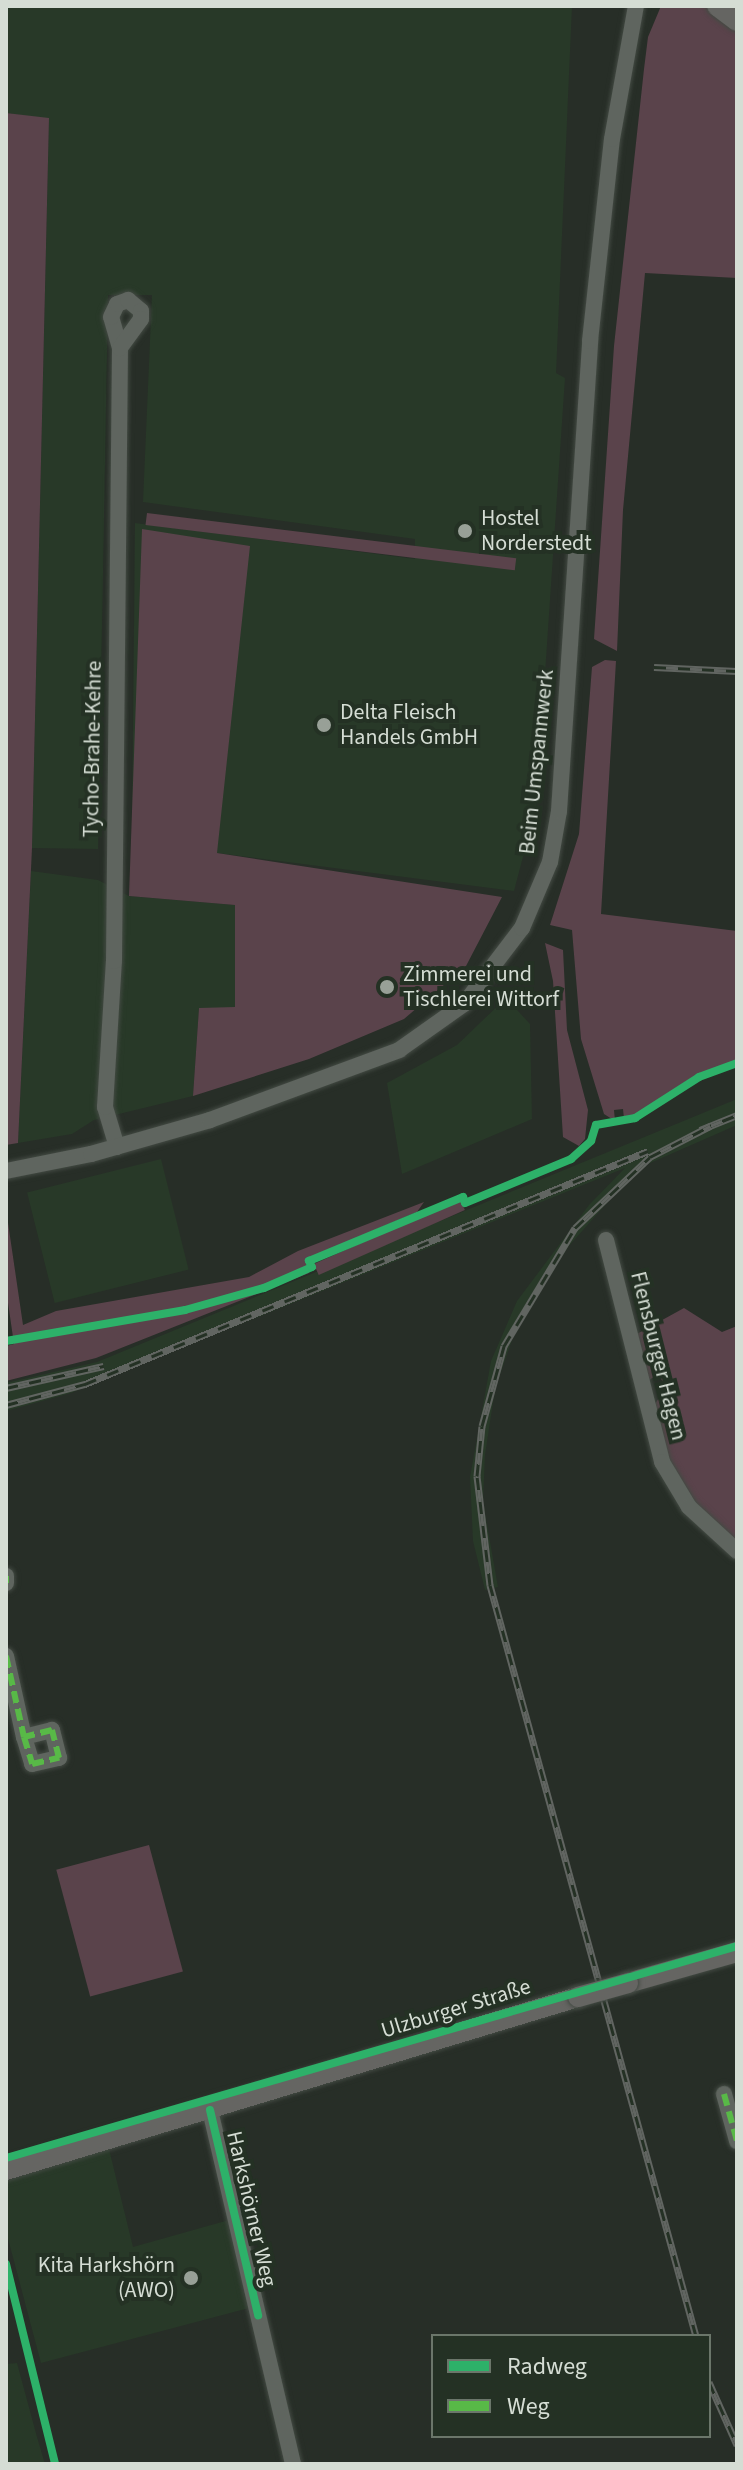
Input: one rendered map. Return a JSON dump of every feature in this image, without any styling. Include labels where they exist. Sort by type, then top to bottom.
[{"type":"main road","points":[[717,6],[737,21]]},
{"type":"main road","name":"Ulzburger Straße","points":[[6,2170],[737,1952]]},
{"type":"street","name":"Beim Umspannwerk","points":[[6,1171],[117,1147],[264,1103],[423,1037],[481,987],[539,894],[559,811],[590,341],[612,139],[636,7]]},
{"type":"street","name":"Tycho-Brahe-Kehre","points":[[117,1147],[105,1107],[114,961],[120,348]]},
{"type":"street","name":"Flensburger Hagen","points":[[606,1240],[662,1462],[689,1507],[737,1551]]},
{"type":"street","points":[[6,1576],[6,1583]]},
{"type":"street","points":[[6,1656],[24,1737]]},
{"type":"street","points":[[724,2094],[737,2141]]},
{"type":"street","name":"Harkshörner Weg","points":[[210,2110],[293,2464]]},
{"type":"shaded area","points":[[6,6],[572,6],[556,373],[565,378],[536,807],[514,891],[132,842],[135,523],[415,559],[415,539],[143,502],[152,295],[108,295],[98,849],[32,848],[49,119],[6,113]]},
{"type":"shaded area","points":[[661,6],[715,6],[737,30],[737,278],[645,273],[623,510],[617,651],[594,639],[614,346],[648,37]]},
{"type":"shaded area","points":[[6,113],[49,118],[32,848],[18,1143],[6,1145]]},
{"type":"shaded area","points":[[147,513],[516,558],[515,570],[146,525]]},
{"type":"shaded area","points":[[142,529],[250,546],[217,853],[502,897],[466,966],[404,1019],[309,1059],[193,1096],[199,1008],[235,1007],[235,905],[129,896]]},
{"type":"shaded area","points":[[605,660],[616,661],[601,914],[737,931],[737,1060],[685,1082],[634,1116],[624,1119],[623,1109],[614,1110],[615,1121],[604,1114],[581,1039],[572,930],[550,925],[579,834],[592,667]]},
{"type":"shaded area","points":[[31,871],[98,880],[129,896],[235,905],[235,1008],[199,1009],[193,1096],[94,1120],[72,1134],[18,1143]]},
{"type":"shaded area","points":[[545,943],[563,950],[567,1030],[588,1110],[585,1139],[579,1146],[563,1137],[553,981]]},
{"type":"shaded area","points":[[506,998],[530,1024],[532,1119],[402,1174],[387,1083],[457,1045]]},
{"type":"shaded area","points":[[737,1099],[737,1125],[648,1164],[614,1195],[568,1247],[513,1337],[495,1389],[485,1455],[483,1502],[498,1587],[485,1590],[473,1541],[470,1477],[491,1361],[517,1301],[589,1205],[625,1168],[71,1393],[6,1411],[6,1383],[97,1362]]},
{"type":"shaded area","points":[[161,1159],[189,1270],[55,1303],[27,1192]]},
{"type":"shaded area","points":[[460,1199],[465,1210],[319,1275],[314,1264]]},
{"type":"shaded area","points":[[424,1202],[417,1212],[311,1257],[309,1273],[96,1358],[6,1381],[6,1346],[14,1344],[6,1289],[6,1209],[23,1325],[56,1311],[249,1277],[298,1251]]},
{"type":"shaded area","points":[[684,1308],[722,1332],[737,1326],[737,1542],[697,1505],[669,1459],[653,1407],[666,1387],[658,1374],[645,1383],[635,1335]]},
{"type":"shaded area","points":[[149,1845],[183,1972],[90,1996],[56,1870]]},
{"type":"shaded area","points":[[109,2149],[133,2247],[229,2220],[249,2308],[41,2363],[6,2231],[6,2181]]},
{"type":"shaded area","points":[[17,2363],[45,2464],[6,2464],[6,2364]]},
{"type":"railway","points":[[654,667],[737,671]]},
{"type":"railway","points":[[700,1130],[737,1115]]},
{"type":"railway","points":[[695,2334],[490,1585],[477,1476],[482,1426],[504,1346],[575,1228],[650,1157],[710,1126]]},
{"type":"railway","points":[[6,1405],[85,1384],[648,1151]]},
{"type":"railway","points":[[6,1388],[104,1366]]},
{"type":"railway","points":[[711,2386],[737,2445]]},
{"type":"marked path","points":[[6,1576],[6,1583]]},
{"type":"marked path","points":[[6,1656],[24,1737],[32,1764],[59,1758],[52,1730],[24,1737]]},
{"type":"marked path","points":[[724,2094],[737,2141]]},
{"type":"cycle path","points":[[6,1341],[185,1310],[264,1288],[312,1267],[309,1261],[463,1197],[465,1203],[571,1159],[591,1141],[596,1125],[635,1118],[699,1077],[737,1063]]},
{"type":"cycle path","points":[[6,2158],[737,1946]]},
{"type":"cycle path","points":[[210,2110],[258,2315]]},
{"type":"cycle path","points":[[6,2264],[55,2464]]},
{"type":"place","name":"Hostel Norderstedt","points":[[465,531]]},
{"type":"place","name":"Delta Fleisch Handels GmbH","points":[[324,725]]},
{"type":"place","name":"Zimmerei und Tischlerei Wittorf","points":[[387,987]]},
{"type":"place","name":"Kita Harkshörn (AWO)","points":[[191,2278]]}]
